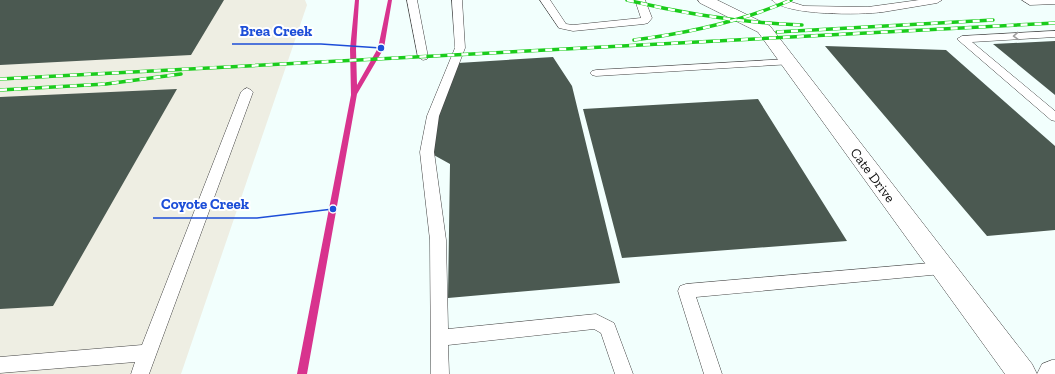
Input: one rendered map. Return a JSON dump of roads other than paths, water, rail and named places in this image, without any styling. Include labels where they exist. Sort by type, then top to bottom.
[{"type":"street","name":"Cate Drive","points":[[705,0],[764,29],[1022,374]]},
{"type":"lane","points":[[412,0],[423,57]]},
{"type":"lane","points":[[440,374],[438,240],[427,152],[433,116],[460,48],[457,0]]},
{"type":"lane","points":[[545,0],[563,26],[573,28],[644,21],[647,18],[640,0]]},
{"type":"lane","points":[[778,0],[791,6],[804,9],[868,10],[938,0]]},
{"type":"lane","points":[[1027,0],[1030,2],[1055,1]]},
{"type":"lane","points":[[1055,34],[962,39],[1055,117]]},
{"type":"lane","points":[[596,73],[788,62]]},
{"type":"lane","points":[[140,374],[247,92]]},
{"type":"lane","points":[[713,374],[686,291],[942,268]]},
{"type":"lane","points":[[440,338],[596,321],[608,328],[624,374]]},
{"type":"lane","points":[[0,366],[148,353]]},
{"type":"waterway","points":[[302,374],[354,95],[353,49],[357,0]]},
{"type":"waterway","points":[[354,94],[381,48],[390,0]]},
{"type":"railway","points":[[627,0],[671,10],[735,19]]},
{"type":"railway","points":[[735,19],[753,15],[791,0]]},
{"type":"railway","points":[[634,40],[714,26],[735,19]]},
{"type":"railway","points":[[735,19],[802,25]]},
{"type":"railway","points":[[777,32],[993,20]]},
{"type":"railway","points":[[0,79],[1055,23]]},
{"type":"railway","points":[[0,90],[106,84],[181,74]]},
{"type":"place","name":"Brea Creek","points":[[381,48]]},
{"type":"place","name":"Coyote Creek","points":[[333,209]]}]
